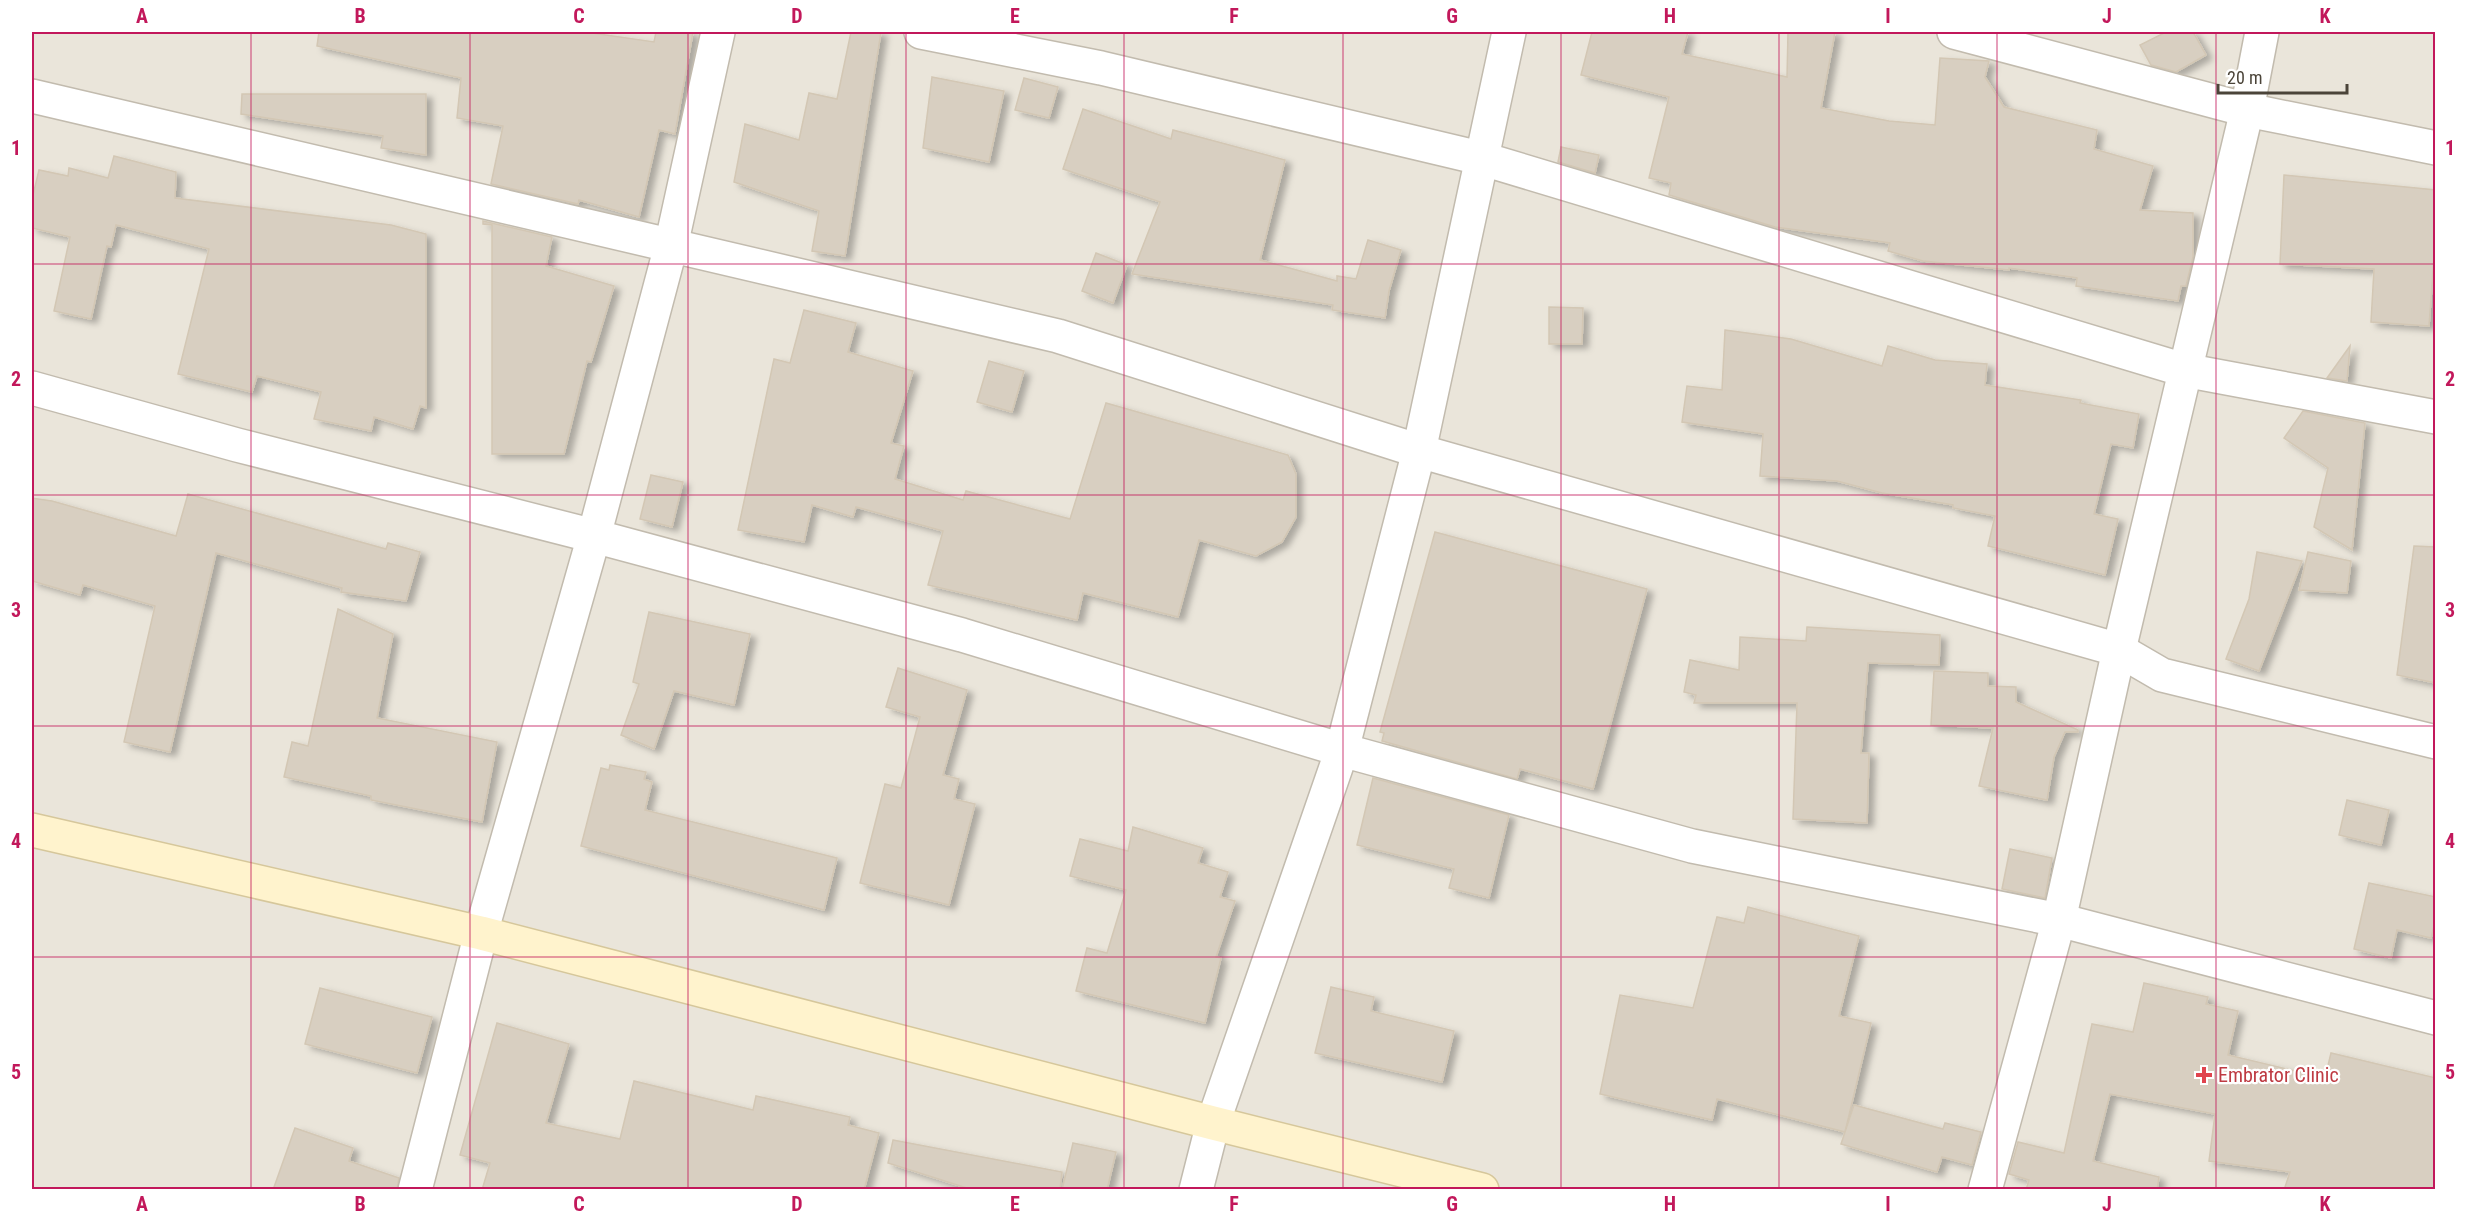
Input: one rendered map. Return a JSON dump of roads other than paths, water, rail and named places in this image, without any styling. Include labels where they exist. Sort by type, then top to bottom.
[{"type":"street","points":[[415,1190],[481,933],[594,536],[671,246],[718,32]]},
{"type":"street","points":[[921,32],[1101,68],[1480,158],[2184,370],[2436,417]]},
{"type":"street","points":[[1196,1190],[1213,1123],[1342,750],[1419,451],[1480,158],[1509,32]]},
{"type":"street","points":[[1954,32],[2247,110],[2436,148]]},
{"type":"street","points":[[1985,1190],[2059,921],[2119,650],[2247,110],[2262,32]]},
{"type":"street","points":[[32,96],[1058,336],[1419,451],[2119,650],[2162,675],[2436,741]]},
{"type":"street","points":[[32,388],[237,445],[594,536],[962,634],[1342,750],[1692,846],[2059,921],[2436,1018]]},
{"type":"street","points":[[32,830],[481,933],[1213,1123],[1482,1190]]},
{"type":"place","name":"Embrator Clinic","points":[[2204,1075]]}]
